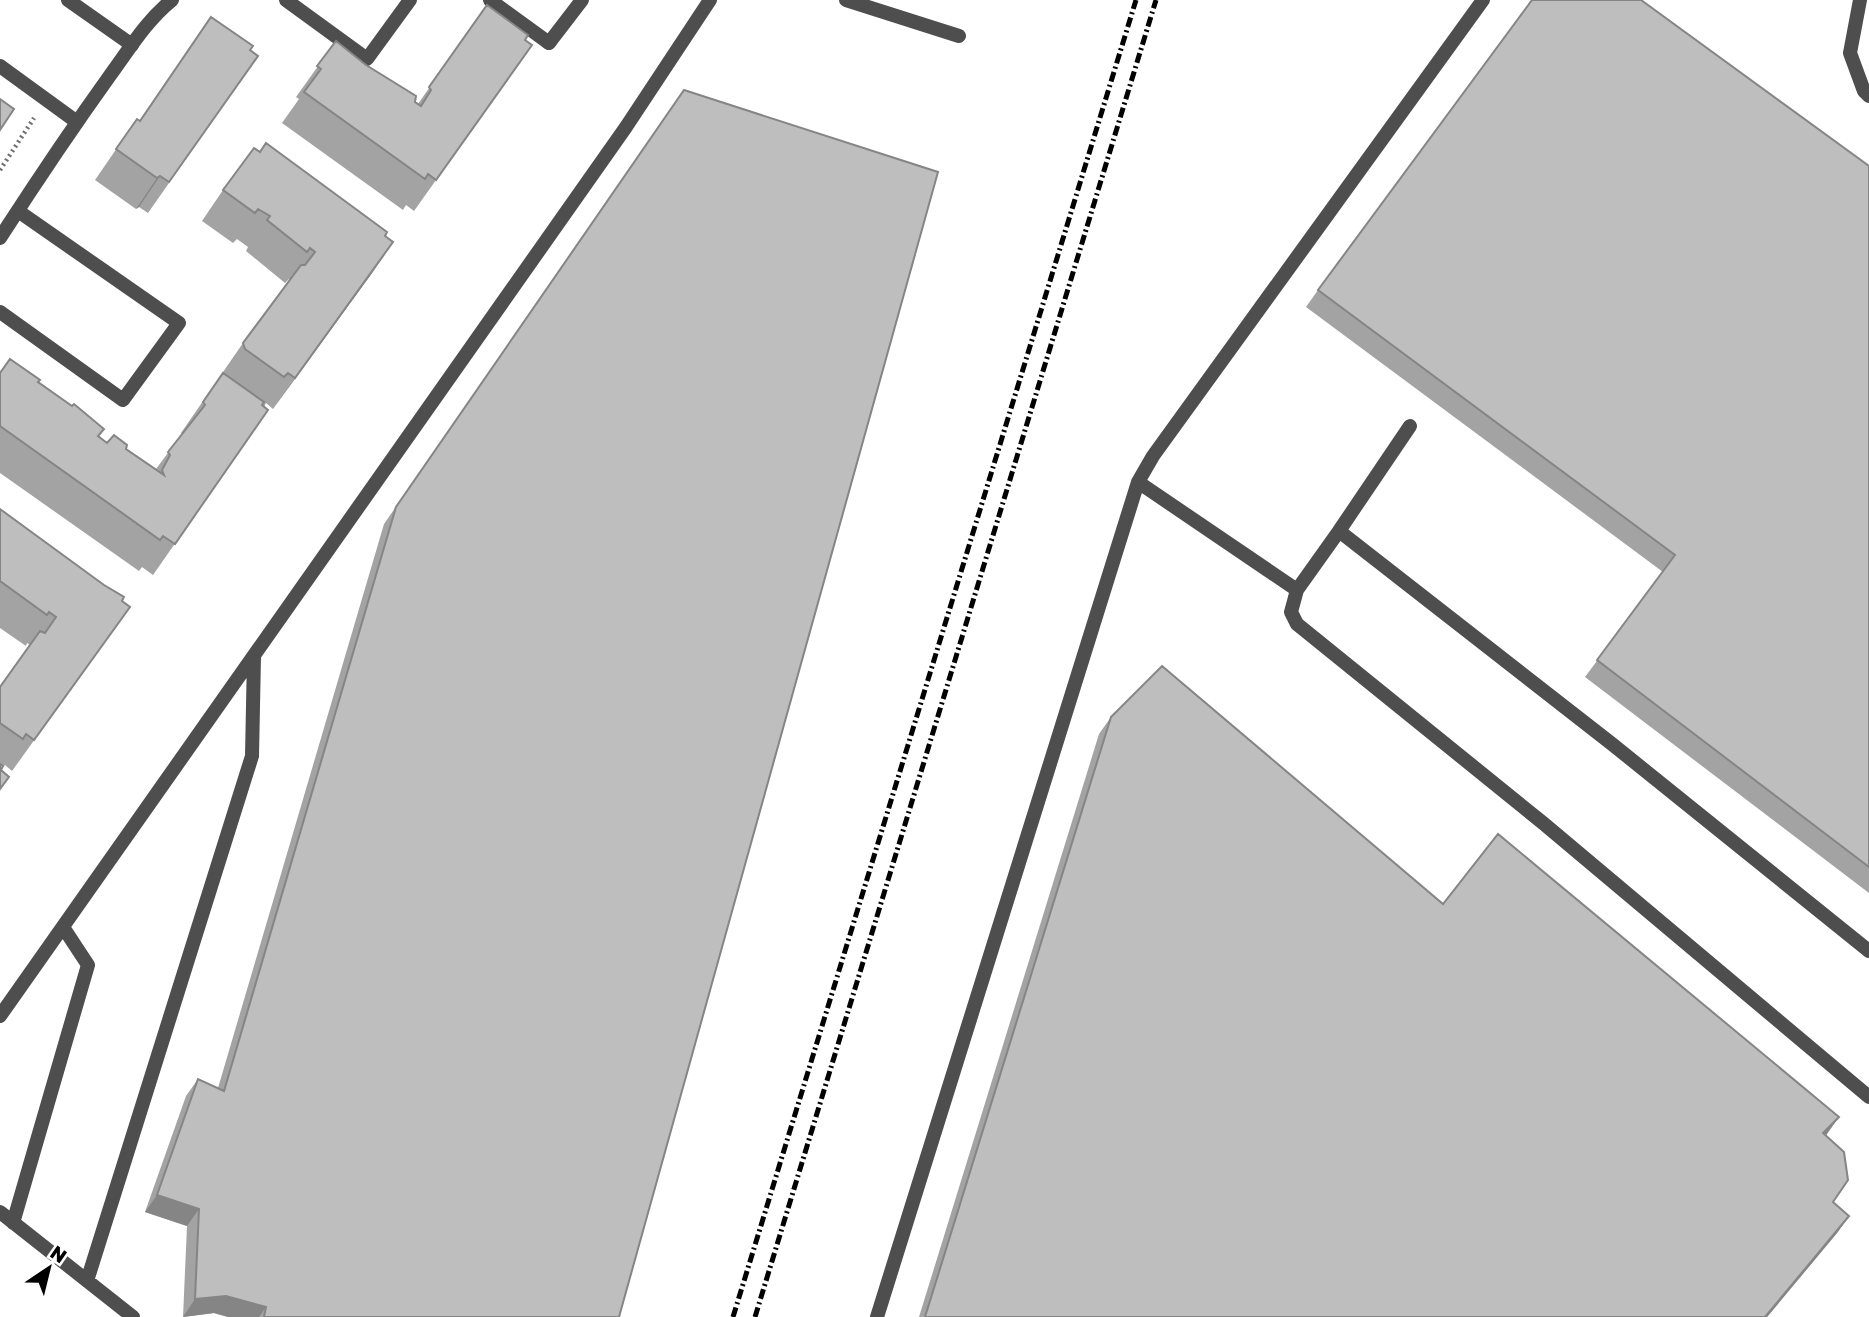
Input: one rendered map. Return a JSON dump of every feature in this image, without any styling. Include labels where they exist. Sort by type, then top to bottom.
[{"type":"street","points":[[68,0],[132,45]]},
{"type":"street","points":[[0,238],[132,45],[157,12],[172,0]]},
{"type":"street","points":[[286,0],[367,59],[410,0]]},
{"type":"street","points":[[490,0],[549,43],[582,0]]},
{"type":"street","points":[[0,1016],[626,127],[709,0]]},
{"type":"street","points":[[846,0],[959,36]]},
{"type":"street","points":[[877,1317],[1138,482],[1153,456],[1483,0]]},
{"type":"street","points":[[1860,0],[1850,53],[1864,92],[1869,96]]},
{"type":"street","points":[[0,66],[77,122]]},
{"type":"street","points":[[0,312],[123,400],[179,323],[18,211]]},
{"type":"street","points":[[1410,426],[1297,590],[1291,612],[1297,624],[1543,823],[1869,1097]]},
{"type":"street","points":[[1138,482],[1297,590]]},
{"type":"street","points":[[1339,531],[1612,744],[1869,951]]},
{"type":"street","points":[[88,1281],[251,756],[254,654]]},
{"type":"street","points":[[13,1223],[88,965],[63,927]]},
{"type":"street","points":[[0,1212],[132,1317]]},
{"type":"path","points":[[0,170],[46,99]]},
{"type":"building","points":[[1532,0],[1641,0],[1869,166],[1869,867],[1597,660],[1675,555],[1318,290]]},
{"type":"building","points":[[487,5],[528,35],[525,40],[532,45],[436,180],[428,174],[425,179],[304,92],[321,69],[317,66],[336,41],[366,65],[416,96],[415,102],[421,106],[431,90],[429,87]]},
{"type":"building","points":[[211,17],[253,46],[250,50],[258,56],[169,182],[160,176],[157,178],[116,149],[137,119],[140,121]]},
{"type":"building","points":[[684,90],[938,172],[619,1317],[264,1317],[266,1307],[226,1296],[195,1299],[199,1209],[157,1195],[198,1079],[224,1091],[396,507]]},
{"type":"building","points":[[0,99],[14,109],[0,130]]},
{"type":"building","points":[[266,143],[387,232],[385,236],[393,242],[295,378],[288,373],[284,377],[245,349],[243,343],[301,265],[305,265],[315,252],[310,248],[307,252],[267,220],[270,216],[258,209],[255,213],[223,190],[254,148],[260,152]]},
{"type":"building","points":[[10,359],[72,406],[74,404],[104,429],[98,436],[107,443],[114,435],[127,445],[126,449],[164,475],[162,470],[170,455],[168,452],[205,405],[203,402],[223,373],[264,402],[262,405],[268,410],[175,544],[163,536],[160,540],[0,426],[0,373]]},
{"type":"building","points":[[0,509],[124,597],[122,601],[130,607],[34,740],[26,734],[23,739],[0,723],[0,687],[40,631],[45,633],[56,617],[49,612],[47,615],[0,581]]},
{"type":"building","points":[[1162,666],[1443,904],[1498,834],[1839,1117],[1823,1133],[1844,1152],[1848,1180],[1833,1202],[1849,1216],[1765,1317],[925,1317],[1111,717]]},
{"type":"building","points":[[0,764],[3,766],[1,770],[9,777],[0,789]]},
{"type":"railway","points":[[733,1317],[1136,0]]},
{"type":"railway","points":[[755,1317],[1156,0]]}]
